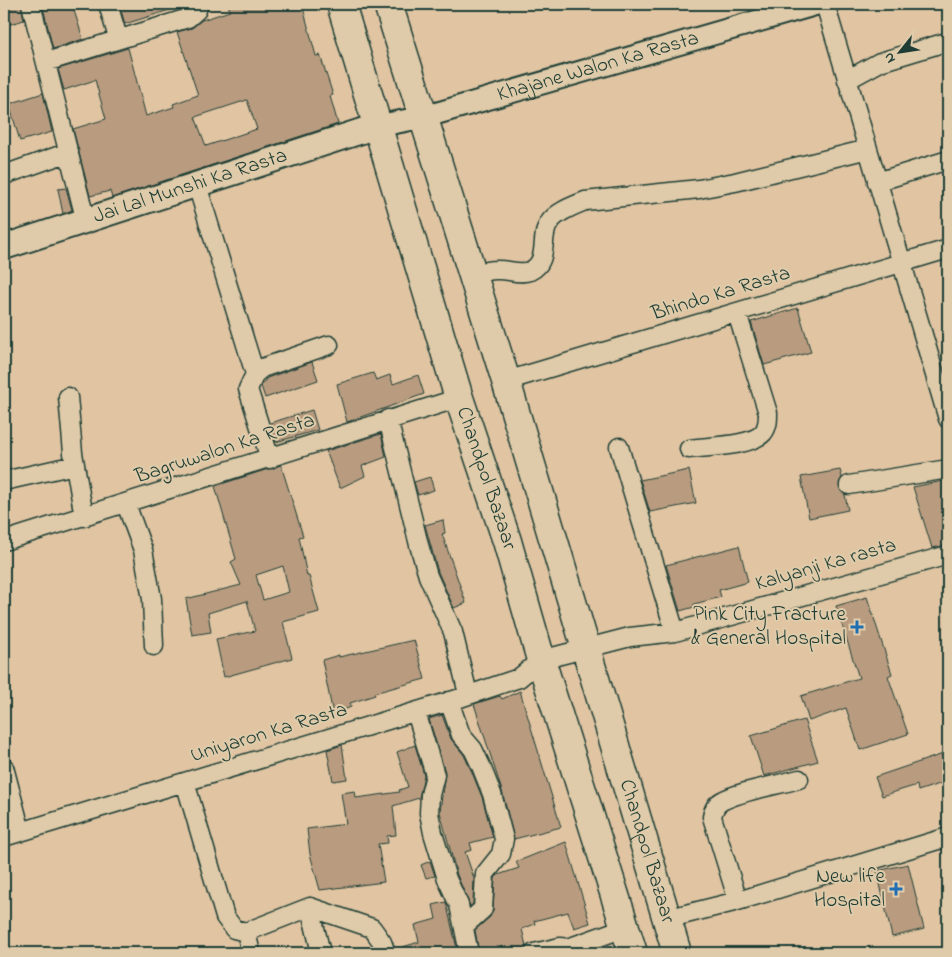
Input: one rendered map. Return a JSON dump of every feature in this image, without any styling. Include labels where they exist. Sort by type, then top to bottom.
[{"type":"main road","name":"Chandpol Bazaar","points":[[341,4],[459,398],[507,541],[541,660],[633,953]]},
{"type":"main road","name":"Chandpol Bazaar","points":[[388,4],[506,380],[677,953]]},
{"type":"main road","name":"Jai Lal Munshi Ka Rasta","points":[[4,247],[86,222],[377,126]]},
{"type":"street","points":[[31,4],[86,222]]},
{"type":"street","points":[[108,4],[118,38]]},
{"type":"street","points":[[46,62],[118,38],[188,18],[197,10],[199,4]]},
{"type":"street","name":"Khajane Walon Ka Rasta","points":[[377,126],[424,118],[817,4]]},
{"type":"street","points":[[825,4],[948,419]]},
{"type":"street","points":[[847,80],[880,62],[943,43]]},
{"type":"street","points":[[473,275],[496,270],[520,273],[537,266],[542,256],[544,233],[549,221],[571,206],[585,201],[699,189],[736,182],[868,149]]},
{"type":"street","points":[[4,175],[69,152]]},
{"type":"street","points":[[877,182],[948,160]]},
{"type":"street","points":[[198,185],[255,374]]},
{"type":"street","name":"Bhindo Ka Rasta","points":[[506,380],[737,313],[948,248]]},
{"type":"street","points":[[689,449],[747,442],[763,433],[767,425],[768,413],[737,313]]},
{"type":"street","points":[[270,459],[248,389],[255,374],[262,368],[329,345]]},
{"type":"street","points":[[68,397],[75,465],[84,517]]},
{"type":"street","name":"Bagruwalon Ka Rasta","points":[[4,541],[270,459],[459,398]]},
{"type":"street","points":[[388,420],[419,546],[428,576],[453,632],[468,694]]},
{"type":"street","points":[[618,447],[675,632]]},
{"type":"street","points":[[4,481],[75,465]]},
{"type":"street","points":[[849,486],[948,470]]},
{"type":"street","points":[[126,504],[143,550],[152,599],[154,646]]},
{"type":"street","name":"Kalyanji Ka rasta","points":[[541,660],[630,637],[675,632],[948,555]]},
{"type":"street","name":"Uniyaron Ka Rasta","points":[[4,837],[416,712],[519,678],[541,660]]},
{"type":"street","points":[[448,701],[461,735],[473,749],[481,766],[492,794],[504,839],[501,854],[485,874],[483,909],[464,926]]},
{"type":"street","points":[[416,712],[436,775],[430,795],[429,813],[433,833],[447,879],[459,905],[469,953]]},
{"type":"street","points":[[4,767],[21,832]]},
{"type":"street","points":[[738,900],[712,817],[714,810],[721,801],[733,796],[799,779]]},
{"type":"street","points":[[185,782],[225,917],[234,929],[246,932],[310,907],[372,928],[382,942],[386,953]]},
{"type":"street","points":[[666,919],[738,900],[948,837]]},
{"type":"street","points":[[310,907],[321,953]]},
{"type":"street","points":[[534,953],[560,947],[568,948],[624,928]]},
{"type":"street","points":[[246,932],[251,953]]},
{"type":"building","points":[[21,4],[24,20],[4,26],[4,9]]},
{"type":"building","points":[[52,4],[72,4],[83,39],[53,49],[43,7]]},
{"type":"building","points":[[119,4],[178,4],[179,7],[125,24]]},
{"type":"building","points":[[228,4],[302,4],[316,56],[320,55],[333,95],[330,96],[338,124],[112,198],[110,191],[90,196],[73,129],[106,119],[95,80],[64,90],[58,69],[128,48],[146,116],[174,107],[173,104],[198,95],[177,32],[192,28],[202,20],[230,11]],"holes":[[[247,100],[257,129],[206,146],[195,117]]]},
{"type":"building","points":[[43,93],[52,132],[20,141],[9,104]]},
{"type":"building","points":[[66,188],[72,210],[63,214],[58,189]]},
{"type":"building","points":[[798,308],[811,352],[764,365],[751,322]]},
{"type":"building","points":[[312,362],[318,380],[265,398],[261,386],[267,378]]},
{"type":"building","points":[[373,373],[376,380],[390,375],[393,384],[418,375],[424,394],[347,422],[337,384]]},
{"type":"building","points":[[312,410],[318,430],[276,442],[270,423]]},
{"type":"building","points":[[381,434],[386,457],[362,466],[365,476],[340,488],[326,451]]},
{"type":"building","points":[[281,465],[303,536],[299,537],[307,576],[309,576],[319,612],[283,622],[292,658],[224,677],[216,639],[255,631],[247,601],[208,613],[211,632],[192,635],[186,599],[241,585],[231,562],[236,559],[215,486]],"holes":[[[283,566],[289,592],[263,600],[256,575]]]},
{"type":"building","points":[[689,470],[696,503],[650,512],[640,480]]},
{"type":"building","points":[[840,470],[842,477],[839,487],[845,495],[848,510],[809,518],[801,477]]},
{"type":"building","points":[[430,477],[434,490],[418,495],[414,482]]},
{"type":"building","points":[[948,480],[948,545],[932,548],[913,487]]},
{"type":"building","points":[[443,520],[445,533],[442,534],[466,603],[454,608],[438,572],[425,525]]},
{"type":"building","points":[[739,546],[748,582],[719,590],[721,597],[694,604],[694,607],[680,611],[666,565]]},
{"type":"building","points":[[867,597],[892,674],[888,676],[908,734],[860,750],[846,708],[809,721],[801,696],[859,678],[836,606]]},
{"type":"building","points":[[414,640],[425,679],[374,693],[375,695],[350,703],[351,707],[333,714],[322,660]]},
{"type":"building","points":[[520,691],[561,827],[514,839],[502,791],[474,704],[500,696],[502,699]]},
{"type":"building","points":[[442,715],[451,739],[464,755],[471,770],[482,797],[493,837],[470,843],[472,850],[465,852],[474,878],[473,904],[470,906],[457,875],[440,812],[445,772],[429,719]]},
{"type":"building","points":[[804,720],[818,761],[764,776],[751,736]]},
{"type":"building","points":[[342,745],[347,779],[333,781],[327,750]]},
{"type":"building","points":[[415,745],[424,775],[419,798],[393,806],[396,835],[387,836],[388,843],[378,844],[384,882],[320,890],[310,854],[307,829],[346,824],[341,793],[355,791],[356,798],[400,792],[399,790],[408,787],[397,752]]},
{"type":"building","points":[[943,754],[948,770],[948,781],[918,791],[917,785],[882,796],[875,777]]},
{"type":"building","points":[[566,842],[590,923],[574,928],[568,912],[534,921],[535,924],[522,929],[526,946],[524,953],[479,953],[475,930],[490,917],[493,910],[495,878],[498,875],[519,868],[516,862]]},
{"type":"building","points":[[430,861],[435,876],[426,878],[421,865]]},
{"type":"building","points":[[908,864],[924,929],[892,937],[877,871]]},
{"type":"building","points":[[446,902],[458,953],[396,953],[396,949],[419,942],[415,925],[436,919],[433,905]]},
{"type":"place","name":"Pink City Fracture & General Hospital","points":[[857,627]]},
{"type":"place","name":"New life Hospital","points":[[896,889]]}]
